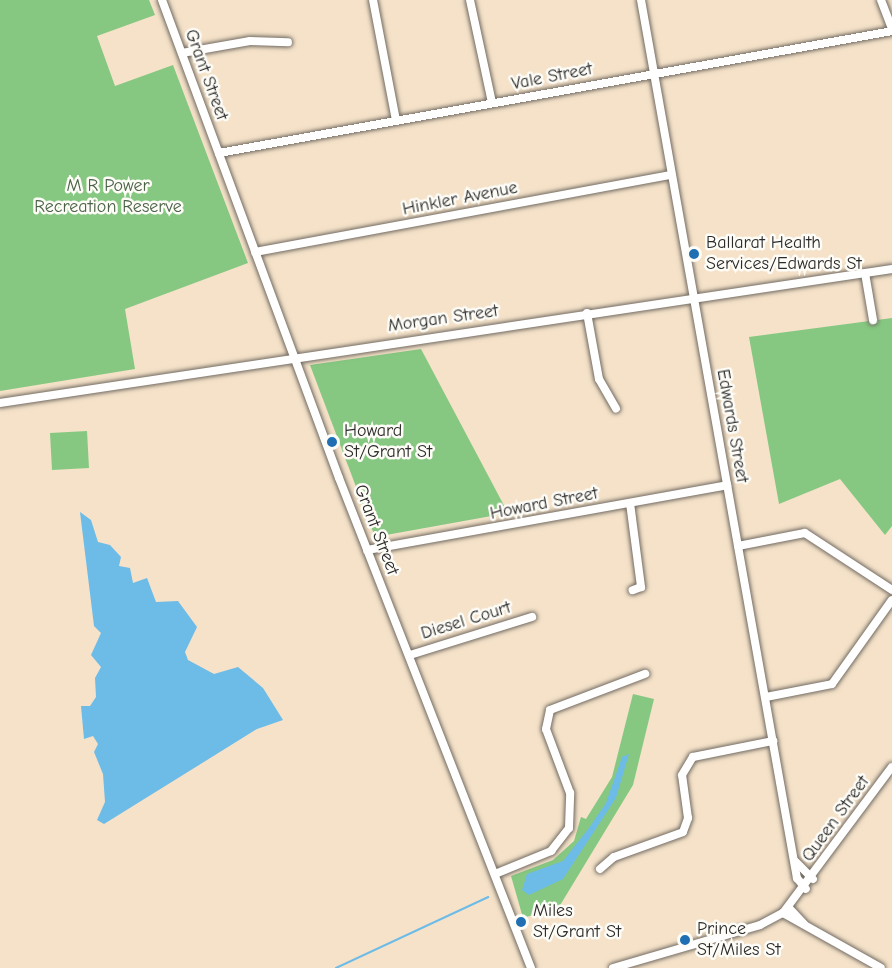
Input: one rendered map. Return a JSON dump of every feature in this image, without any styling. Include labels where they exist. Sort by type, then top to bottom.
[{"type":"street","name":"Grant Street","points":[[162,0],[367,550],[531,968]]},
{"type":"street","points":[[373,0],[396,121]]},
{"type":"street","points":[[470,0],[492,104]]},
{"type":"street","name":"Edwards Street","points":[[640,0],[798,882],[806,889]]},
{"type":"street","points":[[881,0],[892,30]]},
{"type":"street","name":"Vale Street","points":[[219,153],[892,30]]},
{"type":"street","points":[[182,53],[250,41],[288,42]]},
{"type":"street","name":"Hinkler Avenue","points":[[255,252],[671,175]]},
{"type":"street","name":"Morgan Street","points":[[0,403],[294,356],[892,270]]},
{"type":"street","points":[[865,273],[873,320]]},
{"type":"street","points":[[587,313],[599,379],[616,408]]},
{"type":"street","name":"Howard Street","points":[[367,550],[727,485]]},
{"type":"street","points":[[630,502],[641,587],[633,590]]},
{"type":"street","points":[[738,546],[804,533],[892,590]]},
{"type":"street","points":[[766,698],[831,685],[892,600]]},
{"type":"street","name":"Diesel Court","points":[[410,655],[532,617]]},
{"type":"street","points":[[495,874],[551,851],[569,828],[570,793],[546,729],[550,710],[645,674]]},
{"type":"street","points":[[600,869],[614,857],[683,832],[688,816],[682,775],[693,758],[774,741]]},
{"type":"street","name":"Queen Street","points":[[786,911],[806,889],[889,776],[892,767]]},
{"type":"street","points":[[795,858],[813,879]]},
{"type":"street","points":[[613,968],[760,926],[786,911],[816,932],[881,968]]},
{"type":"green space","name":"M R Power Recreation Reserve","points":[[0,0],[149,0],[155,15],[97,36],[115,86],[173,65],[248,263],[125,309],[135,369],[0,391]]},
{"type":"green space","points":[[892,318],[892,526],[885,535],[840,479],[779,504],[749,337]]},
{"type":"green space","points":[[421,349],[508,513],[375,537],[310,365]]},
{"type":"green space","points":[[87,431],[89,468],[52,470],[50,433]]},
{"type":"green space","points":[[633,694],[654,699],[633,785],[559,907],[523,918],[511,876],[553,860],[574,841],[581,817],[586,819],[612,777]]},
{"type":"water","points":[[80,512],[91,520],[98,542],[110,545],[121,557],[119,566],[130,568],[133,583],[147,578],[156,602],[178,601],[197,627],[185,652],[188,660],[214,674],[238,667],[263,688],[283,720],[257,729],[104,824],[97,820],[105,802],[103,774],[94,752],[98,744],[93,736],[84,739],[81,706],[90,706],[96,697],[95,678],[101,667],[91,655],[101,633],[94,626]]},
{"type":"water","points":[[629,754],[616,798],[563,879],[529,895],[522,890],[527,874],[563,861],[589,828],[606,803],[622,757]]},
{"type":"waterway","points":[[336,968],[488,897]]},
{"type":"place","name":"Ballarat Health Services/Edwards St","points":[[694,254]]},
{"type":"place","name":"Howard St/Grant St","points":[[332,442]]},
{"type":"place","name":"Miles St/Grant St","points":[[521,922]]},
{"type":"place","name":"Prince St/Miles St","points":[[685,940]]}]
